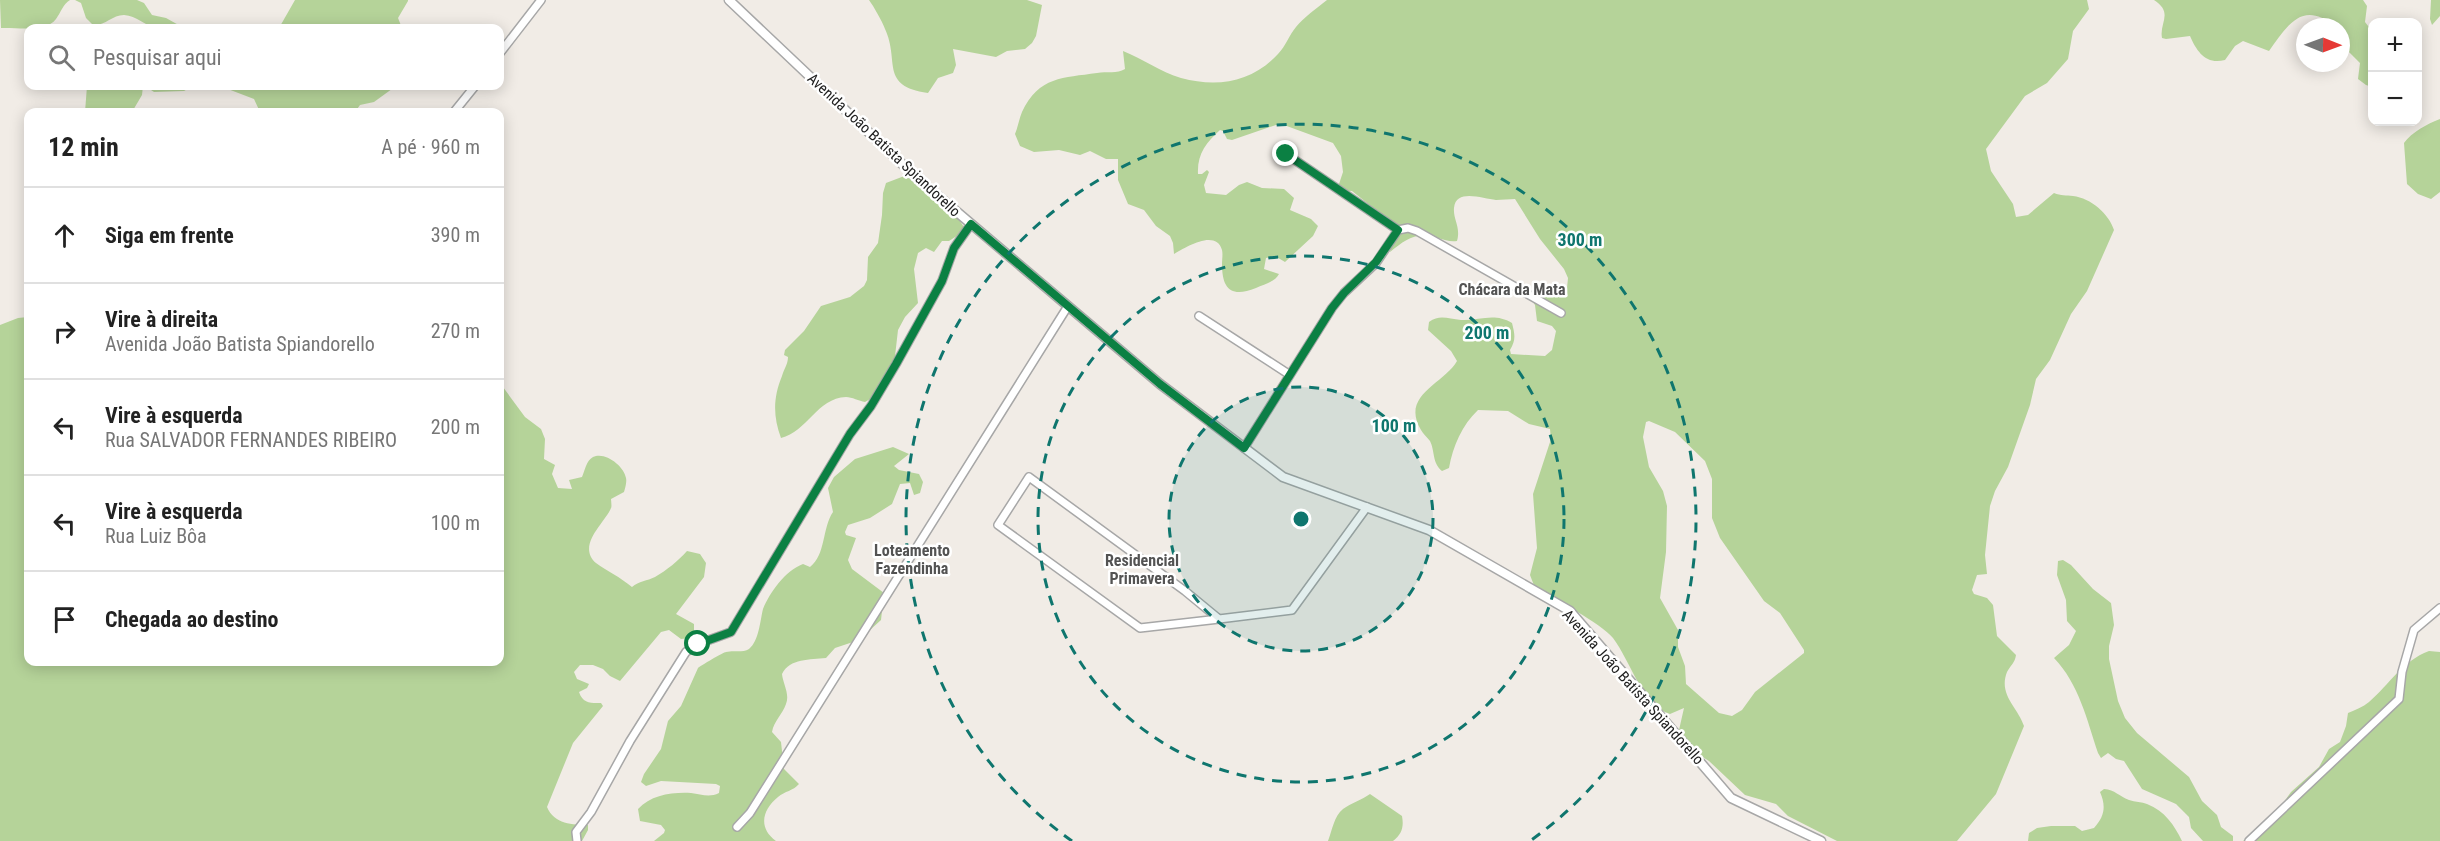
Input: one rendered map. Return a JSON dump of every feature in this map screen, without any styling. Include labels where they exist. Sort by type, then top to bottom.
[{"type":"street","points":[[504,48],[541,0]]},
{"type":"street","name":"Avenida João Batista Spiandorello","points":[[729,0],[917,178],[1160,384],[1283,477],[1429,530],[1570,611],[1731,798],[1821,841]]},
{"type":"street","points":[[457,108],[472,90]]},
{"type":"street","points":[[1286,154],[1398,230]]},
{"type":"street","points":[[577,841],[576,832],[591,812],[630,741],[686,652],[698,644],[731,632],[742,615],[850,434],[871,406],[896,364],[942,281],[954,248],[971,224]]},
{"type":"street","points":[[1244,448],[1344,293],[1376,262],[1398,230],[1408,228],[1417,231],[1561,313]]},
{"type":"street","points":[[737,827],[750,813],[1068,306]]},
{"type":"street","points":[[1199,316],[1290,375]]},
{"type":"street","points":[[1219,619],[1185,591],[1029,477],[998,525],[1140,628],[1219,619],[1292,609],[1367,507]]},
{"type":"street","points":[[2249,841],[2399,699],[2402,672],[2414,630],[2440,608]]},
{"type":"green space","points":[[0,0],[70,0],[56,19],[49,24],[24,24],[24,28],[1,28]]},
{"type":"green space","points":[[75,0],[137,0],[144,3],[152,15],[166,18],[177,24],[146,24],[124,15],[101,24],[92,24],[86,18],[81,3]]},
{"type":"green space","points":[[295,0],[408,0],[398,18],[400,24],[281,24]]},
{"type":"green space","points":[[869,0],[1027,0],[1042,5],[1036,36],[1025,49],[1007,51],[996,57],[953,49],[956,65],[953,73],[938,78],[928,93],[913,90],[903,85],[897,78],[885,29]]},
{"type":"green space","points":[[1327,0],[2087,0],[2089,9],[2073,31],[2068,59],[2047,83],[2025,96],[1986,149],[1991,171],[2013,204],[2016,217],[2028,215],[2054,193],[2080,197],[2093,203],[2108,218],[2114,230],[2087,291],[2071,314],[2050,360],[2036,379],[2030,405],[2008,467],[1990,506],[1985,555],[1987,574],[1977,575],[1972,590],[1974,594],[1987,598],[1993,605],[1997,636],[2016,655],[2007,672],[2005,687],[2024,726],[1996,794],[1957,841],[1837,841],[1788,816],[1776,804],[1745,795],[1709,761],[1685,746],[1679,730],[1684,708],[1670,714],[1660,709],[1644,692],[1619,647],[1607,632],[1535,588],[1530,575],[1537,548],[1533,494],[1551,439],[1550,429],[1529,424],[1508,411],[1478,410],[1467,422],[1459,436],[1449,468],[1442,471],[1439,468],[1430,441],[1416,418],[1416,408],[1426,391],[1457,361],[1451,351],[1428,330],[1429,322],[1441,318],[1468,320],[1499,318],[1512,323],[1514,337],[1511,354],[1545,356],[1552,350],[1556,331],[1552,326],[1537,321],[1535,305],[1528,295],[1560,294],[1567,288],[1568,278],[1515,199],[1496,200],[1471,196],[1460,198],[1454,208],[1458,232],[1457,241],[1423,235],[1406,240],[1390,252],[1394,237],[1386,218],[1352,191],[1337,190],[1343,172],[1341,156],[1333,143],[1284,125],[1276,125],[1232,140],[1227,139],[1220,130],[1207,144],[1199,161],[1198,174],[1207,170],[1209,172],[1204,185],[1206,193],[1226,195],[1247,182],[1262,188],[1284,189],[1294,198],[1290,210],[1311,219],[1318,226],[1313,236],[1285,262],[1275,256],[1266,258],[1264,269],[1279,274],[1275,279],[1240,292],[1226,285],[1222,273],[1222,252],[1219,244],[1213,240],[1200,241],[1174,254],[1170,236],[1156,226],[1144,210],[1128,204],[1118,180],[1118,159],[1106,159],[1090,151],[1080,155],[1059,150],[1034,152],[1020,146],[1015,134],[1022,112],[1036,91],[1044,85],[1073,76],[1122,71],[1125,69],[1123,51],[1166,72],[1195,81],[1221,82],[1246,77],[1268,63],[1281,51],[1299,23]],"holes":[[[1649,421],[1675,432],[1705,461],[1712,479],[1712,518],[1720,538],[1764,601],[1780,613],[1804,650],[1804,653],[1755,692],[1742,710],[1732,716],[1719,713],[1686,684],[1685,666],[1678,647],[1678,630],[1660,598],[1666,552],[1667,506],[1663,491],[1649,467],[1643,437],[1646,422]]]},
{"type":"green space","points":[[2154,0],[2363,0],[2367,6],[2365,22],[2368,26],[2368,86],[2358,79],[2360,63],[2350,53],[2350,18],[2322,18],[2306,15],[2296,18],[2269,51],[2243,41],[2235,46],[2225,60],[2212,61],[2199,52],[2190,36],[2162,38],[2165,14]]},
{"type":"green space","points":[[2431,0],[2440,0],[2440,16],[2432,25],[2430,19]]},
{"type":"green space","points":[[87,90],[143,90],[134,108],[85,108]]},
{"type":"green space","points":[[151,90],[186,90],[184,91],[154,92]]},
{"type":"green space","points":[[230,90],[390,90],[374,102],[360,105],[358,108],[258,108],[254,99]]},
{"type":"green space","points":[[2440,119],[2440,192],[2431,199],[2418,194],[2407,184],[2404,143],[2420,129]]},
{"type":"green space","points":[[907,175],[926,182],[934,188],[966,230],[949,241],[942,241],[934,252],[926,248],[918,253],[914,269],[918,303],[905,317],[898,330],[894,365],[877,395],[865,402],[846,397],[827,403],[798,429],[781,438],[775,407],[779,384],[788,360],[788,357],[784,355],[785,350],[804,331],[821,306],[850,297],[864,286],[867,280],[868,257],[878,243],[886,183]]},
{"type":"green space","points":[[24,317],[24,666],[504,666],[504,388],[525,417],[541,429],[545,439],[544,459],[555,465],[552,474],[558,488],[572,489],[569,480],[582,477],[587,463],[593,457],[603,456],[618,464],[626,480],[624,492],[611,499],[611,508],[590,542],[591,556],[596,563],[632,587],[659,574],[687,551],[700,554],[706,563],[704,577],[676,614],[694,624],[694,631],[690,638],[681,639],[669,630],[661,632],[620,681],[593,665],[580,665],[574,672],[577,679],[589,684],[587,688],[579,692],[583,699],[591,703],[601,703],[603,706],[573,743],[547,807],[550,813],[559,820],[570,824],[588,825],[582,841],[0,841],[0,325]]},
{"type":"green space","points":[[893,447],[909,454],[894,466],[899,470],[919,474],[923,482],[920,493],[914,495],[910,483],[900,484],[892,504],[870,518],[848,525],[845,532],[846,535],[856,538],[848,560],[852,569],[884,593],[881,620],[859,640],[835,648],[826,658],[795,662],[782,674],[787,700],[772,732],[781,742],[784,769],[799,784],[783,793],[768,808],[764,819],[766,830],[776,841],[654,841],[665,830],[661,825],[640,821],[638,809],[643,804],[669,794],[719,793],[720,786],[716,784],[661,781],[646,786],[641,782],[661,749],[668,721],[681,706],[698,668],[729,651],[749,649],[757,636],[763,609],[774,589],[796,567],[803,564],[810,567],[819,556],[833,512],[828,488],[834,477],[855,459]]},
{"type":"green space","points":[[2063,560],[2111,603],[2114,625],[2109,646],[2109,659],[2118,701],[2125,718],[2137,733],[2189,777],[2202,801],[2217,815],[2221,827],[2233,836],[2233,841],[2203,841],[2191,828],[2189,817],[2176,804],[2142,789],[2124,761],[2108,753],[2101,758],[2076,691],[2063,668],[2054,658],[2069,645],[2076,631],[2067,621],[2066,600],[2057,575],[2058,561]]},
{"type":"green space","points":[[2429,651],[2440,652],[2440,841],[2243,841],[2276,813],[2291,792],[2319,767],[2329,749],[2340,742],[2348,713],[2369,702],[2411,661]]},
{"type":"green space","points":[[2104,789],[2159,810],[2172,824],[2182,841],[2028,841],[2029,833],[2037,828],[2075,826],[2082,831],[2094,828],[2102,815],[2104,806],[2100,792]]},
{"type":"green space","points":[[1370,794],[1402,816],[1402,827],[1398,836],[1393,841],[1328,841],[1340,812]]},
{"type":"district","name":"Chácara da Mata","points":[[1512,289]]},
{"type":"district","name":"Loteamento Fazendinha","points":[[912,559]]},
{"type":"district","name":"Residencial Primavera","points":[[1142,569]]},
{"type":"route","points":[[698,644],[731,632],[850,434],[871,406],[896,364],[942,281],[954,248],[971,224],[1160,384],[1244,448],[1332,308],[1376,262],[1398,230],[1286,154]]}]
